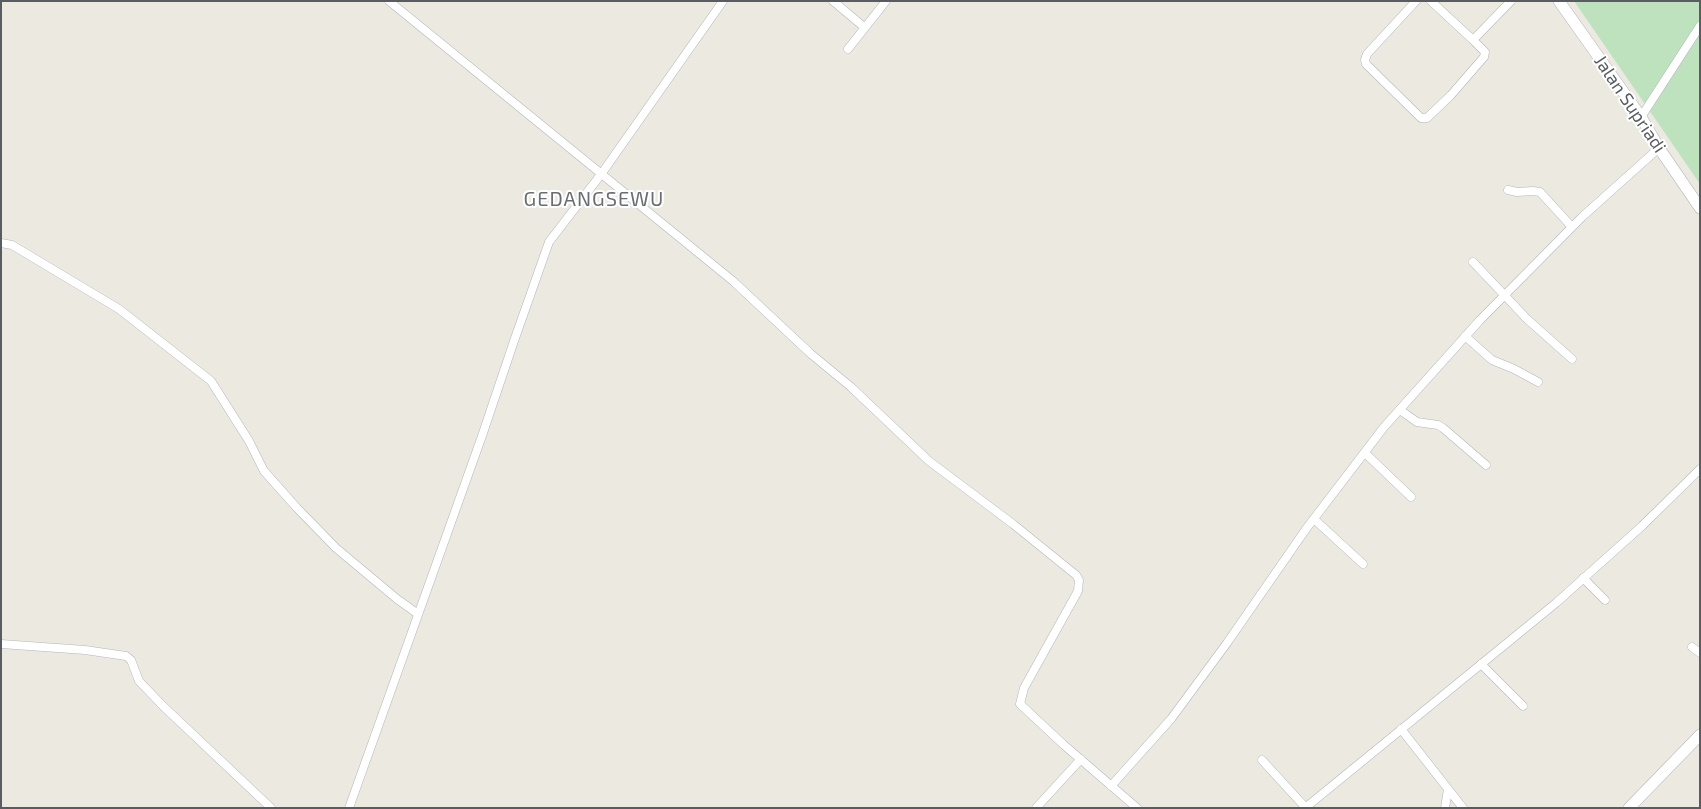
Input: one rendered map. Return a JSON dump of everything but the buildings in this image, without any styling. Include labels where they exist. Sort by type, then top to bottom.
[{"type":"main road","name":"Jalan Supriadi","points":[[1559,1],[1640,117],[1700,208]]},
{"type":"main road","points":[[1628,808],[1700,735]]},
{"type":"street","points":[[389,1],[733,281],[810,354],[851,387],[929,461],[1013,524],[1076,575],[1080,584],[1078,591],[1024,688],[1020,704],[1137,808]]},
{"type":"street","points":[[349,808],[549,242],[602,173],[723,1]]},
{"type":"street","points":[[833,1],[864,27]]},
{"type":"street","points":[[848,49],[886,1]]},
{"type":"street","points":[[1416,1],[1367,54],[1364,60],[1421,118],[1427,118],[1451,95],[1484,57],[1485,52],[1431,1]]},
{"type":"street","points":[[1473,40],[1511,1]]},
{"type":"street","points":[[1640,117],[1700,26]]},
{"type":"street","points":[[1111,786],[1171,719],[1314,519],[1384,427],[1466,336],[1572,227],[1659,148]]},
{"type":"street","points":[[1508,190],[1540,192],[1572,227]]},
{"type":"street","points":[[1,243],[12,245],[119,309],[211,381],[249,441],[264,471],[336,548],[396,599],[418,614]]},
{"type":"street","points":[[1473,262],[1527,319],[1572,359]]},
{"type":"street","points":[[1466,336],[1492,360],[1538,382]]},
{"type":"street","points":[[1400,410],[1417,422],[1438,425],[1444,428],[1486,465]]},
{"type":"street","points":[[1364,453],[1411,497]]},
{"type":"street","points":[[1262,760],[1305,808],[1556,603],[1642,526],[1700,469]]},
{"type":"street","points":[[1314,519],[1363,564]]},
{"type":"street","points":[[1583,578],[1605,600]]},
{"type":"street","points":[[1,644],[85,650],[126,656],[134,665],[139,681],[151,694],[271,808]]},
{"type":"street","points":[[1692,647],[1700,653]]},
{"type":"street","points":[[1481,664],[1523,706]]},
{"type":"street","points":[[1401,728],[1463,808]]},
{"type":"street","points":[[1036,808],[1081,759]]},
{"type":"street","points":[[1446,808],[1448,789]]},
{"type":"green space","points":[[1574,1],[1700,1],[1700,184]]},
{"type":"district","name":"GEDANGSEWU","points":[[594,199]]}]
